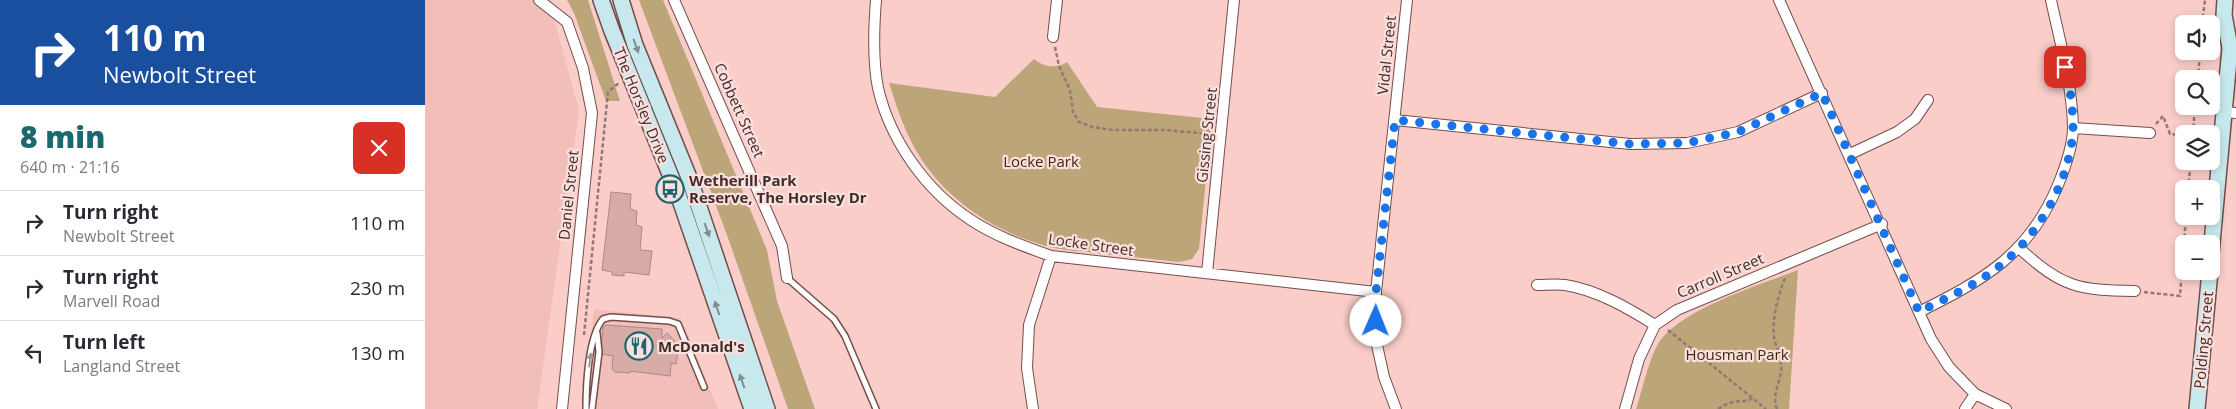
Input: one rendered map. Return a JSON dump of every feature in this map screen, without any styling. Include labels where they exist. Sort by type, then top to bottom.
[{"type":"main road","name":"The Horsley Drive","points":[[601,0],[678,194],[752,409]]},
{"type":"main road","name":"The Horsley Drive","points":[[621,0],[638,53],[690,180],[767,409]]},
{"type":"main road","points":[[2214,235],[2230,113],[2230,48],[2224,15],[2225,0]]},
{"type":"main road","points":[[2230,48],[2236,33]]},
{"type":"main road","name":"Polding Street","points":[[2197,409],[2209,280]]},
{"type":"street","name":"Daniel Street","points":[[539,0],[567,22],[583,68],[591,113],[562,409]]},
{"type":"street","name":"Cobbett Street","points":[[675,0],[782,246],[787,278]]},
{"type":"street","name":"Locke Street","points":[[876,0],[874,25],[878,87],[894,132],[919,172],[942,197],[971,220],[1013,243],[1051,256],[1376,292]]},
{"type":"street","points":[[1053,37],[1057,0]]},
{"type":"street","name":"Gissing Street","points":[[1207,273],[1235,0]]},
{"type":"street","name":"Vidal Street","points":[[1396,409],[1383,378],[1375,336],[1376,292],[1407,0]]},
{"type":"street","points":[[1779,0],[1850,154],[1931,339],[1949,367],[1975,394],[2006,409]]},
{"type":"street","points":[[1919,312],[1968,288],[1994,270],[2019,248],[2049,207],[2066,167],[2073,128],[2069,84],[2051,0]]},
{"type":"street","points":[[1395,120],[1630,144],[1687,143],[1738,132],[1822,93]]},
{"type":"street","points":[[1850,154],[1897,132],[1915,119],[1928,100]]},
{"type":"street","points":[[2073,128],[2150,133]]},
{"type":"street","name":"Carroll Street","points":[[1657,324],[1677,310],[1881,224]]},
{"type":"street","points":[[2019,248],[2043,270],[2065,283],[2091,290],[2135,291]]},
{"type":"street","points":[[1033,409],[1027,368],[1029,325],[1051,256]]},
{"type":"street","points":[[1537,285],[1564,285],[1590,292],[1657,324],[1639,359],[1625,409]]},
{"type":"street","points":[[1965,409],[1975,394]]},
{"type":"lane","name":"Cobbett Street","points":[[787,278],[834,318],[845,336],[876,409]]},
{"type":"lane","points":[[586,409],[596,331],[603,319],[611,317],[678,324],[704,387]]},
{"type":"lane","points":[[592,409],[599,352],[596,331]]},
{"type":"path","points":[[2204,15],[2205,0]]},
{"type":"path","points":[[1053,37],[1059,66],[1070,90],[1073,112],[1079,122],[1093,127],[1113,130],[1164,130],[1221,134]]},
{"type":"path","points":[[584,344],[608,92],[621,81]]},
{"type":"path","points":[[2150,133],[2163,116],[2170,134],[2175,134]]},
{"type":"path","points":[[1777,409],[1775,395],[1781,370],[1781,358],[1775,338],[1774,318],[1781,288],[1795,260]]},
{"type":"path","points":[[2135,291],[2180,296],[2181,280]]},
{"type":"path","points":[[1657,324],[1766,409]]},
{"type":"path","points":[[1718,409],[1735,401],[1748,402],[1753,398]]},
{"type":"shaded area","points":[[425,0],[549,0],[579,111],[537,409],[425,409]]},
{"type":"shaded area","points":[[594,309],[681,318],[718,409],[583,409]]},
{"type":"green space","points":[[567,0],[588,0],[620,101],[606,101],[574,13]]},
{"type":"green space","points":[[639,0],[663,0],[767,250],[777,301],[815,409],[788,409],[727,235]]},
{"type":"green space","name":"Locke Park","points":[[1034,59],[1050,66],[1059,66],[1067,62],[1097,107],[1212,119],[1199,249],[1192,259],[1179,262],[1054,248],[1032,242],[991,223],[972,211],[938,181],[912,143],[889,83],[995,97]]},
{"type":"green space","name":"Housman Park","points":[[1798,270],[1789,409],[1636,409],[1655,350],[1668,332],[1683,320],[1721,300]]},
{"type":"building","points":[[611,192],[631,194],[630,209],[637,211],[636,225],[642,227],[640,250],[652,251],[649,275],[624,272],[624,276],[612,275],[612,272],[602,270]]},
{"type":"building","name":"McDonald's","points":[[606,325],[662,329],[662,338],[667,333],[674,340],[678,351],[676,364],[671,363],[670,376],[630,371],[630,373],[615,372],[612,369],[613,356],[601,354],[603,327]]},
{"type":"place","name":"Wetherill Park Reserve, The Horsley Dr","points":[[670,189]]},
{"type":"place","name":"McDonald's","points":[[639,346]]},
{"type":"route","points":[[1376,321],[1376,292],[1395,120],[1630,144],[1687,143],[1738,132],[1822,93],[1919,312],[1968,288],[1994,270],[2019,248],[2049,207],[2066,167],[2073,128],[2069,84],[2065,67]]}]
